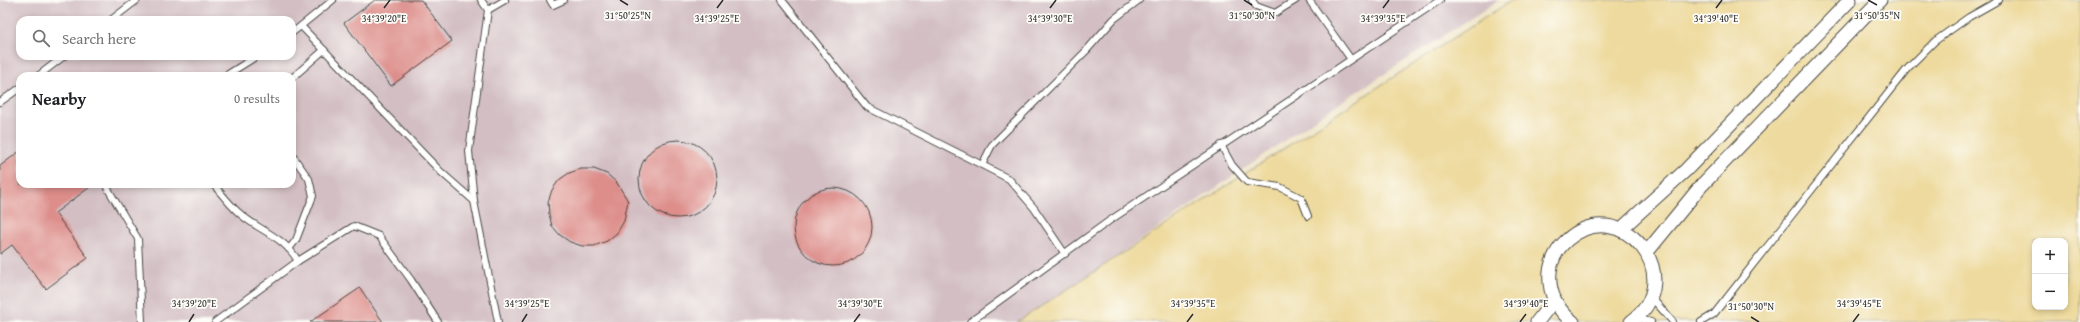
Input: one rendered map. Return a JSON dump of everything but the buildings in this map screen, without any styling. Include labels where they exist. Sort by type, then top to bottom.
[{"type":"street","points":[[1620,230],[1686,170],[1850,0]]},
{"type":"street","points":[[1647,252],[1701,186],[1880,0]]},
{"type":"street","points":[[1573,322],[1565,316],[1554,300],[1551,290],[1550,270],[1555,256],[1571,236],[1590,228],[1611,227],[1636,239],[1647,252],[1654,269],[1654,283],[1651,297],[1642,312],[1634,320]]},
{"type":"street","points":[[1536,322],[1554,300]]},
{"type":"lane","points":[[116,16],[137,0]]},
{"type":"lane","points":[[296,31],[333,0]]},
{"type":"lane","points":[[481,0],[488,10],[469,151],[474,201],[498,322]]},
{"type":"lane","points":[[488,10],[505,0]]},
{"type":"lane","points":[[550,0],[553,5],[564,0]]},
{"type":"lane","points":[[782,0],[867,107],[1009,179],[1034,208],[1065,254]]},
{"type":"lane","points":[[982,165],[992,145],[1086,51],[1114,19],[1139,0]]},
{"type":"lane","points":[[1252,0],[1256,6],[1275,13],[1296,0]]},
{"type":"lane","points":[[1309,0],[1350,58]]},
{"type":"lane","points":[[970,322],[1109,221],[1350,58],[1440,0]]},
{"type":"lane","points":[[1701,322],[1714,314],[1907,69],[1935,41],[1969,17],[1999,0]]},
{"type":"lane","points":[[302,27],[441,172],[474,201]]},
{"type":"lane","points":[[296,74],[324,50]]},
{"type":"lane","points":[[43,72],[59,60]]},
{"type":"lane","points":[[231,72],[251,60]]},
{"type":"lane","points":[[0,102],[16,91]]},
{"type":"lane","points":[[1221,145],[1232,165],[1247,182],[1280,187],[1301,198],[1308,216]]},
{"type":"lane","points":[[289,249],[296,240],[313,196],[309,179],[296,161]]},
{"type":"lane","points":[[107,188],[138,239],[142,322]]},
{"type":"lane","points":[[217,188],[239,213],[274,235],[289,249],[298,261]]},
{"type":"lane","points":[[215,322],[298,261],[354,226],[379,236],[412,280],[438,322]]},
{"type":"lane","points":[[1651,297],[1673,322]]},
{"type":"lane","points":[[1634,320],[1651,322]]},
{"type":"shaded area","points":[[0,0],[1499,0],[1330,109],[1022,322],[0,322]]},
{"type":"sand","points":[[1512,0],[2080,0],[2080,322],[1017,322]]}]
